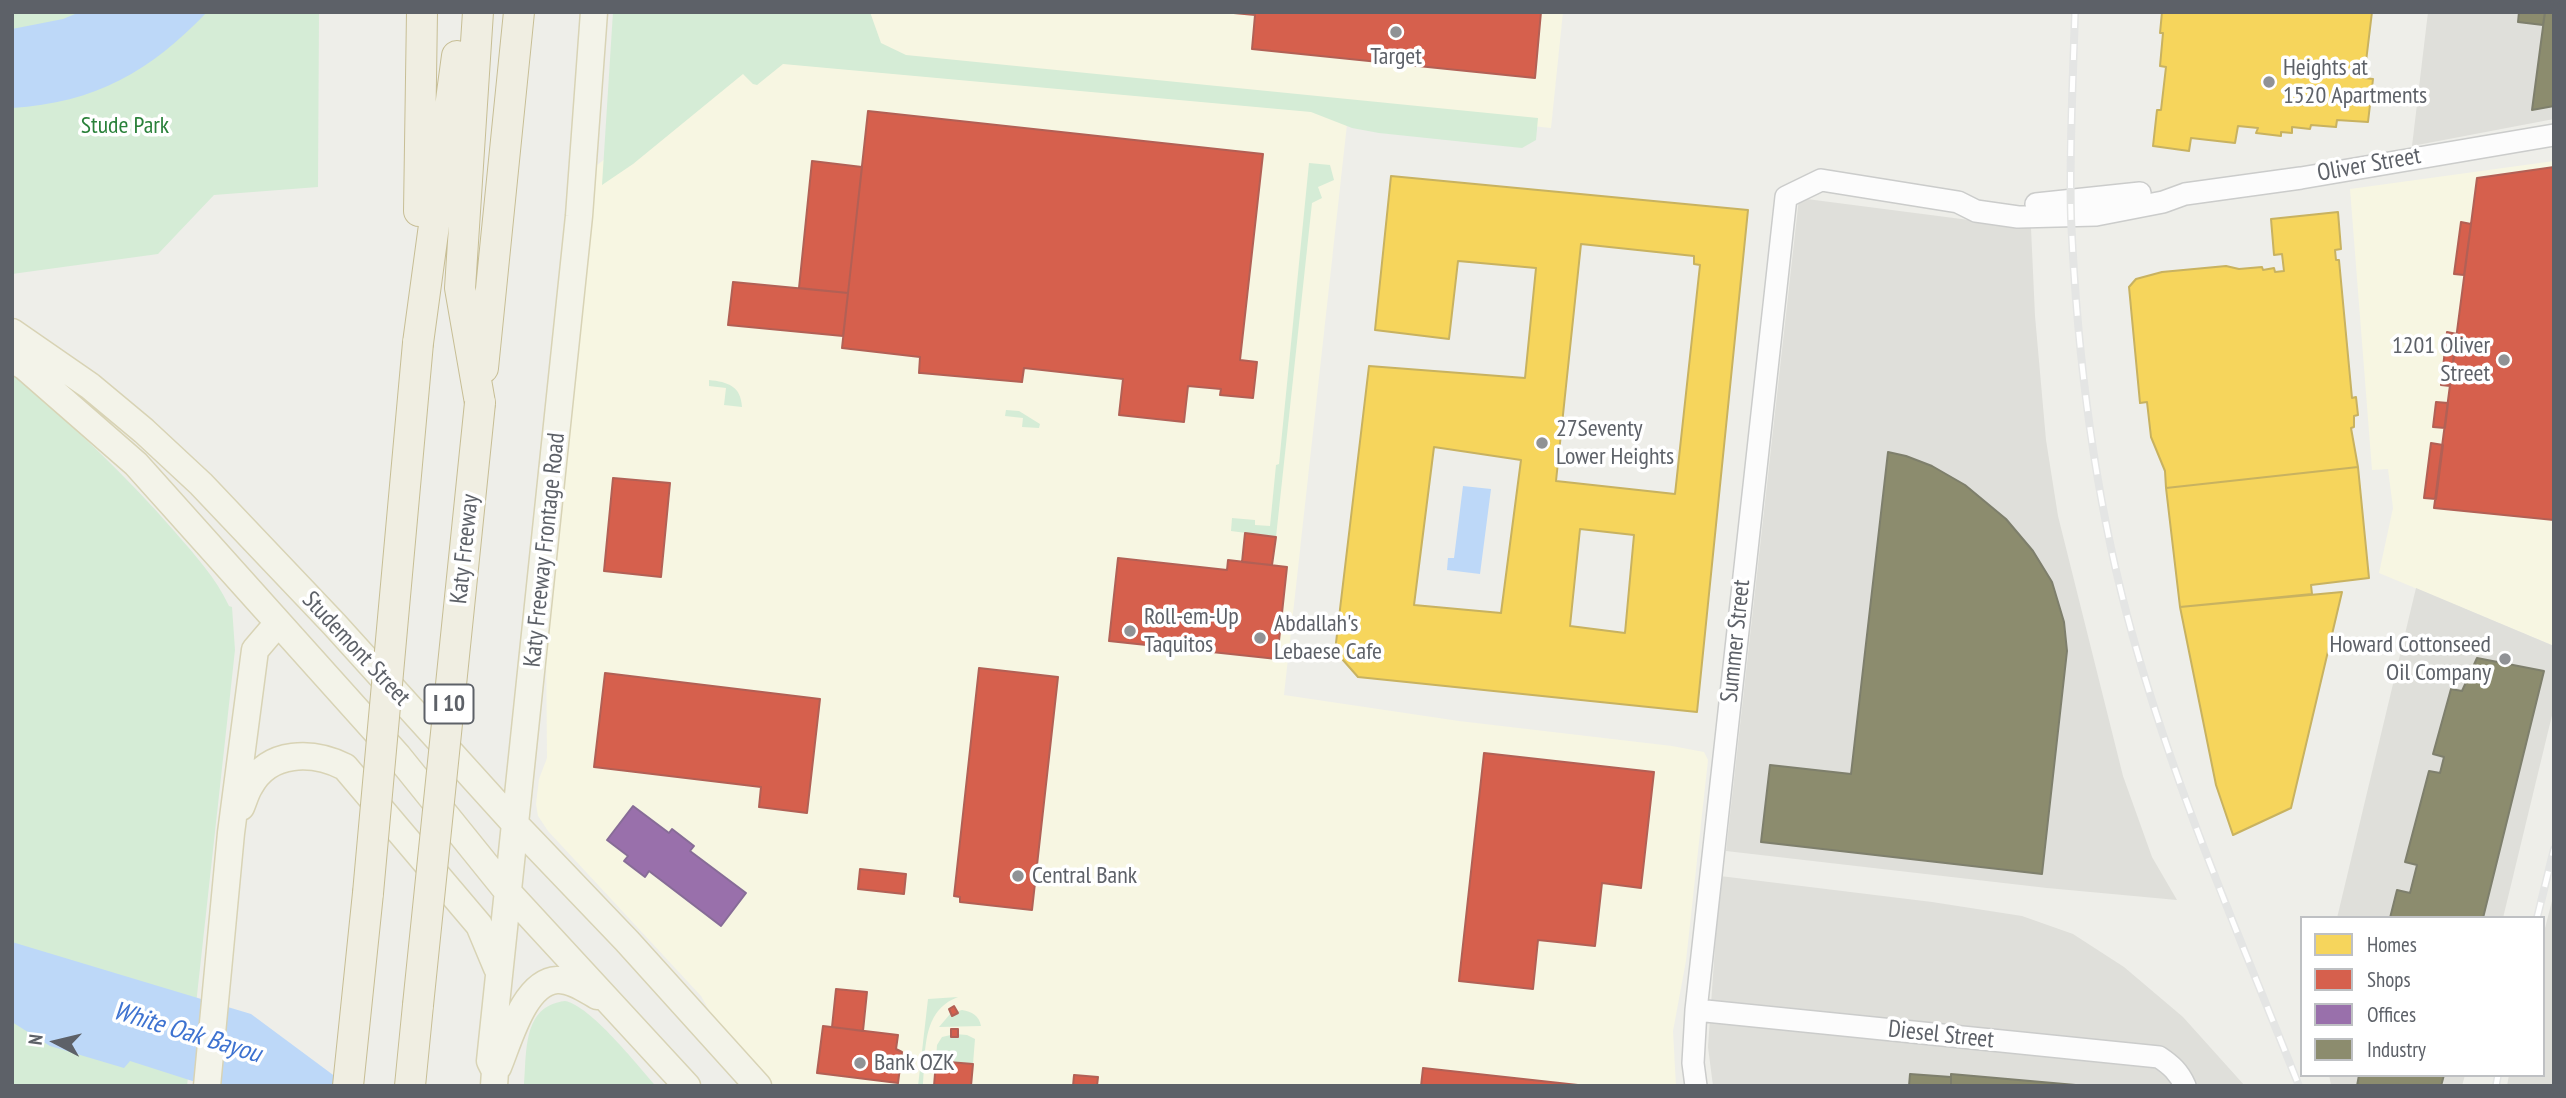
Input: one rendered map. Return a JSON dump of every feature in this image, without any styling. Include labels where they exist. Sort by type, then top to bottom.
[{"type":"highway","points":[[418,343],[422,12]]},
{"type":"highway","points":[[348,1086],[418,343],[457,59],[459,12]]},
{"type":"highway","points":[[478,12],[460,288],[480,403]]},
{"type":"highway","name":"Katy Freeway","points":[[410,1086],[519,12]]},
{"type":"highway","points":[[417,1086],[418,1005]]},
{"type":"main road","name":"Katy Freeway Frontage Road","points":[[495,1079],[490,1061],[579,216],[594,12]]},
{"type":"main road","name":"Studemont Street","points":[[12,332],[90,386],[201,484],[334,624],[758,1086]]},
{"type":"main road","name":"Studemont Street","points":[[12,359],[25,367],[136,464],[398,756],[507,891],[687,1086]]},
{"type":"main road","points":[[207,1086],[231,833],[255,650],[278,624],[334,624]]},
{"type":"main road","points":[[231,833],[250,785],[268,765],[288,757],[304,755],[321,757],[345,767],[479,925],[499,973]]},
{"type":"main road","points":[[495,1079],[526,1002],[539,986],[555,980],[572,983],[609,1003]]},
{"type":"street","name":"Oliver Street","points":[[1786,197],[1821,180],[1958,202],[1976,211],[2018,217],[2084,215],[2162,202],[2185,194],[2301,178],[2393,160],[2554,135]]},
{"type":"street","name":"Summer Street","points":[[1696,1086],[1693,1063],[1696,1010],[1786,197]]},
{"type":"street","name":"Diesel Street","points":[[1696,1010],[2159,1057],[2170,1064],[2182,1080]]},
{"type":"shaded area","points":[[764,12],[1563,12],[1551,128],[1349,106],[1284,695],[1459,721],[1704,752],[1708,760],[1686,961],[1673,1031],[1676,1086],[771,1086],[719,1028],[701,996],[548,831],[538,816],[536,804],[539,779],[547,758],[546,636],[589,172],[735,50]]},
{"type":"shaded area","points":[[2428,12],[2554,12],[2554,119],[2412,146]]},
{"type":"shaded area","points":[[2554,161],[2554,646],[2379,573],[2393,508],[2388,469],[2372,470],[2350,189]]},
{"type":"shaded area","points":[[1799,198],[2031,228],[2035,316],[2046,440],[2058,516],[2123,776],[2152,857],[2177,900],[2047,888],[1726,851]]},
{"type":"shaded area","points":[[2416,588],[2554,646],[2554,707],[2503,916],[2337,916]]},
{"type":"shaded area","points":[[1720,876],[2022,916],[2073,934],[2124,967],[2183,1017],[2245,1086],[1713,1086],[1708,1047]]},
{"type":"shaded area","points":[[2554,893],[2554,1086],[2507,1086],[2509,1077],[2545,1077],[2545,928]]},
{"type":"shaded area","points":[[2329,1077],[2464,1077],[2462,1086],[2331,1085]]},
{"type":"green space","name":"Stude Park","points":[[12,12],[319,12],[318,187],[214,195],[158,254],[12,274]]},
{"type":"green space","points":[[613,12],[870,12],[881,43],[906,55],[1538,118],[1536,140],[1522,148],[1379,133],[1352,128],[1311,112],[783,64],[757,85],[743,74],[633,164],[602,185]]},
{"type":"green space","points":[[1309,163],[1330,165],[1334,180],[1318,187],[1322,198],[1312,203],[1276,537],[1231,531],[1232,518],[1255,520],[1255,525],[1270,526],[1276,465],[1279,464]]},
{"type":"green space","points":[[12,373],[76,430],[137,490],[197,558],[232,607],[235,650],[187,1086],[12,1086]]},
{"type":"green space","points":[[709,380],[732,386],[739,394],[742,407],[724,405],[726,388],[709,386]]},
{"type":"green space","points":[[1006,410],[1019,411],[1040,424],[1039,428],[1022,427],[1023,418],[1005,416]]},
{"type":"green space","points":[[958,997],[946,1003],[931,1022],[923,1086],[918,1086],[928,999]]},
{"type":"green space","points":[[565,1001],[588,1013],[656,1086],[524,1086],[527,1045],[534,1021],[551,1005]]},
{"type":"green space","points":[[962,1010],[979,1019],[981,1026],[939,1027],[951,1013]]},
{"type":"green space","points":[[955,1034],[975,1039],[973,1064],[936,1061],[937,1045],[942,1037]]},
{"type":"water","points":[[80,12],[207,12],[165,51],[120,80],[70,99],[12,108],[12,29],[63,19]]},
{"type":"water","points":[[1463,486],[1491,489],[1480,574],[1447,570],[1448,558],[1454,558]]},
{"type":"water","name":"White Oak Bayou","points":[[12,942],[251,1014],[348,1086],[208,1086],[130,1061],[124,1068],[50,1046],[12,1022]]},
{"type":"building: Homes","name":"Heights at 1520 Apartments","points":[[2162,12],[2372,12],[2364,78],[2373,79],[2368,122],[2337,120],[2336,127],[2292,127],[2292,133],[2281,132],[2281,136],[2256,133],[2258,128],[2238,126],[2235,143],[2191,138],[2189,151],[2153,146],[2166,67],[2160,66]]},
{"type":"building: Homes","name":"27Seventy Lower Heights","points":[[1391,176],[1748,210],[1697,712],[1358,677],[1335,651],[1369,366],[1525,378],[1536,268],[1458,261],[1449,339],[1375,330]],"holes":[[[1434,447],[1521,460],[1501,613],[1414,605]],[[1580,529],[1634,535],[1625,633],[1570,626]]]},
{"type":"building: Homes","points":[[2338,212],[2341,249],[2335,250],[2336,260],[2339,260],[2352,398],[2356,397],[2358,415],[2354,416],[2354,427],[2351,428],[2358,467],[2166,488],[2165,471],[2151,437],[2147,402],[2140,403],[2129,287],[2136,279],[2162,272],[2226,266],[2239,269],[2262,267],[2263,270],[2274,268],[2275,272],[2284,271],[2282,254],[2274,255],[2271,219]]},
{"type":"building: Homes","points":[[1581,244],[1694,256],[1694,264],[1700,265],[1675,494],[1556,481]]},
{"type":"building: Homes","points":[[2358,467],[2369,578],[2311,585],[2312,594],[2180,607],[2166,488]]},
{"type":"building: Homes","points":[[2342,592],[2291,808],[2233,835],[2216,785],[2180,607]]},
{"type":"building: Shops","name":"Target","points":[[1223,12],[1541,12],[1535,78],[1252,49],[1255,15]]},
{"type":"building: Shops","points":[[868,111],[1263,154],[1240,360],[1257,362],[1253,398],[1220,395],[1221,389],[1188,386],[1184,422],[1119,415],[1123,379],[1024,368],[1022,382],[919,373],[920,357],[842,348]]},
{"type":"building: Shops","points":[[812,161],[862,167],[848,293],[799,288]]},
{"type":"building: Shops","name":"1201 Oliver Street","points":[[2554,167],[2554,520],[2434,508],[2477,178]]},
{"type":"building: Shops","points":[[2461,222],[2471,224],[2464,275],[2454,274]]},
{"type":"building: Shops","points":[[733,282],[848,293],[843,336],[728,325]]},
{"type":"building: Shops","points":[[2447,332],[2457,334],[2450,386],[2441,385]]},
{"type":"building: Shops","points":[[2436,402],[2448,403],[2445,428],[2433,427]]},
{"type":"building: Shops","points":[[2431,443],[2443,445],[2436,499],[2424,498]]},
{"type":"building: Shops","points":[[613,478],[670,483],[661,577],[604,571]]},
{"type":"building: Shops","points":[[1245,533],[1276,537],[1272,565],[1242,562]]},
{"type":"building: Shops","points":[[1118,558],[1227,570],[1228,560],[1287,567],[1277,659],[1109,641]]},
{"type":"building: Shops","points":[[979,668],[1058,677],[1032,910],[960,902],[960,897],[954,896]]},
{"type":"building: Shops","points":[[605,673],[820,699],[807,813],[759,807],[761,787],[594,767]]},
{"type":"building: Shops","points":[[1484,753],[1654,772],[1641,888],[1602,883],[1595,946],[1538,940],[1533,989],[1459,981]]},
{"type":"building: Shops","points":[[860,869],[906,874],[904,894],[858,889]]},
{"type":"building: Shops","points":[[836,989],[867,992],[863,1031],[832,1027]]},
{"type":"building: Shops","points":[[954,1006],[958,1013],[952,1016],[949,1009]]},
{"type":"building: Shops","name":"Bank OZK","points":[[823,1026],[898,1035],[896,1049],[902,1052],[898,1083],[817,1073]]},
{"type":"building: Shops","points":[[951,1029],[958,1029],[958,1037],[951,1037]]},
{"type":"building: Shops","points":[[936,1061],[973,1064],[971,1086],[934,1086]]},
{"type":"building: Shops","points":[[1423,1068],[1587,1086],[1421,1086]]},
{"type":"building: Shops","points":[[1074,1075],[1098,1077],[1097,1086],[1073,1086]]},
{"type":"building: Offices","points":[[633,806],[669,833],[672,829],[694,846],[690,851],[746,893],[721,926],[649,871],[645,877],[624,861],[628,856],[607,840]]},
{"type":"building: Industry","points":[[2519,12],[2545,12],[2543,25],[2518,22]]},
{"type":"building: Industry","points":[[2545,12],[2554,12],[2554,106],[2532,110]]},
{"type":"building: Industry","points":[[1888,452],[1932,466],[1965,485],[2006,519],[2033,551],[2052,582],[2064,622],[2067,651],[2042,874],[1761,842],[1770,765],[1851,774]]},
{"type":"building: Industry","points":[[2477,658],[2544,671],[2483,916],[2390,916],[2397,890],[2410,893],[2417,865],[2405,862],[2429,771],[2440,773],[2444,757],[2433,754],[2451,689],[2462,691]]},
{"type":"building: Industry","points":[[1910,1074],[1951,1077],[1951,1086],[1909,1086]]},
{"type":"building: Industry","points":[[1951,1074],[2087,1086],[1951,1086]]},
{"type":"building: Industry","points":[[2359,1077],[2443,1077],[2441,1086],[2357,1086]]},
{"type":"railway","points":[[2075,12],[2070,167],[2074,268],[2088,418],[2115,566],[2144,676],[2184,795],[2299,1086]]},
{"type":"railway","points":[[2537,916],[2554,849]]},
{"type":"railway","points":[[2496,1086],[2498,1077]]},
{"type":"place","name":"Target","points":[[1396,32]]},
{"type":"place","name":"Heights at 1520 Apartments","points":[[2269,82]]},
{"type":"place","name":"1201 Oliver Street","points":[[2504,360]]},
{"type":"place","name":"27Seventy Lower Heights","points":[[1542,443]]},
{"type":"place","name":"Roll-em-Up Taquitos","points":[[1130,631]]},
{"type":"place","name":"Abdallah's Lebaese Cafe","points":[[1260,638]]},
{"type":"place","name":"Howard Cottonseed Oil Company","points":[[2505,659]]},
{"type":"place","name":"Central Bank","points":[[1018,876]]},
{"type":"place","name":"Bank OZK","points":[[860,1063]]}]
